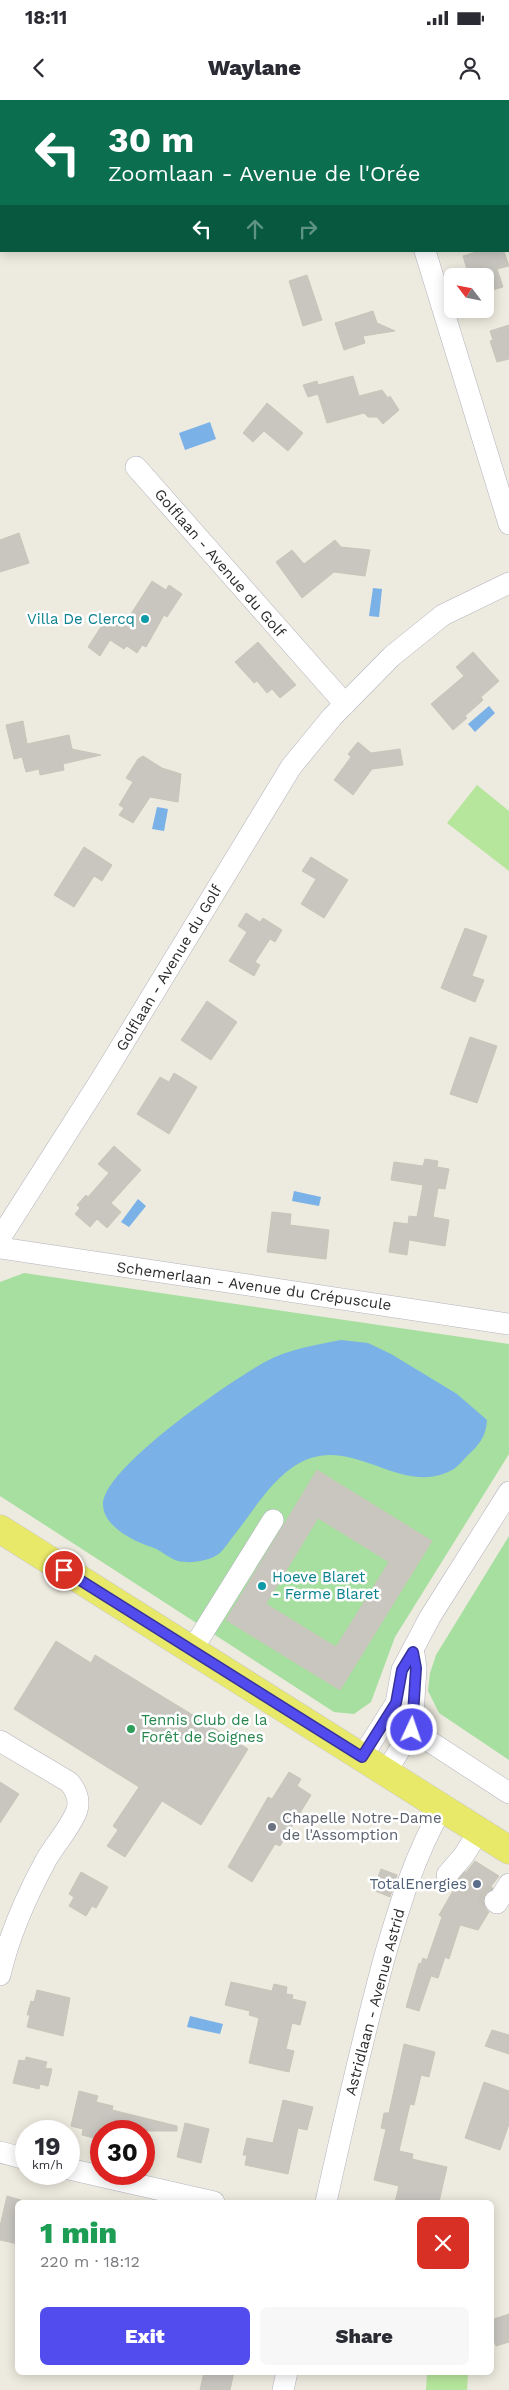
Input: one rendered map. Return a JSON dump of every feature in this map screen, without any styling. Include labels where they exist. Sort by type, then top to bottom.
[{"type":"main road","points":[[0,1529],[509,1850]]},
{"type":"street","points":[[425,252],[509,524]]},
{"type":"street","name":"Golflaan - Avenue du Golf","points":[[136,467],[345,704]]},
{"type":"street","name":"Golflaan - Avenue du Golf","points":[[0,1238],[102,1078],[291,766],[345,704],[392,656],[443,614],[509,583]]},
{"type":"street","name":"Schemerlaan - Avenue du Crépuscule","points":[[0,1248],[509,1324]]},
{"type":"street","points":[[362,1757],[396,1703],[402,1670],[430,1617],[509,1492]]},
{"type":"street","points":[[192,1650],[273,1520]]},
{"type":"street","points":[[386,1772],[412,1730],[416,1668],[413,1652]]},
{"type":"street","points":[[412,1730],[509,1793]]},
{"type":"street","points":[[0,1741],[69,1782],[76,1789],[78,1800],[76,1811],[46,1860],[23,1910],[4,1957],[0,1975]]},
{"type":"street","name":"Astridlaan - Avenue Astrid","points":[[326,2200],[378,1982],[395,1923],[428,1831],[442,1808]]},
{"type":"street","points":[[414,1866],[450,1876],[479,1831]]},
{"type":"street","points":[[495,1901],[497,1903],[509,1884]]},
{"type":"street","points":[[0,2152],[15,2156]]},
{"type":"street","points":[[80,2171],[205,2200]]},
{"type":"street","points":[[283,2390],[286,2375]]},
{"type":"green space","points":[[477,785],[509,811],[509,871],[447,823]]},
{"type":"green space","points":[[24,1273],[509,1344],[509,1454],[395,1637],[371,1702],[354,1714],[334,1712],[0,1496],[0,1282]]},
{"type":"green space","points":[[509,1536],[509,1760],[439,1713],[428,1691],[430,1673],[436,1655]]},
{"type":"green space","points":[[427,2375],[468,2375],[467,2390],[426,2390]]},
{"type":"water","points":[[210,422],[216,439],[185,450],[179,433]]},
{"type":"water","points":[[373,588],[382,589],[379,617],[369,616]]},
{"type":"water","points":[[489,706],[495,713],[475,732],[468,724]]},
{"type":"water","points":[[157,807],[168,809],[164,831],[152,829]]},
{"type":"water","points":[[294,1191],[321,1197],[319,1206],[292,1201]]},
{"type":"water","points":[[138,1199],[146,1206],[129,1227],[121,1222]]},
{"type":"water","points":[[341,1340],[368,1343],[391,1354],[457,1394],[487,1420],[485,1431],[478,1444],[454,1469],[434,1476],[417,1477],[347,1457],[329,1455],[311,1458],[299,1463],[268,1490],[220,1553],[200,1561],[183,1562],[175,1560],[157,1549],[130,1538],[109,1521],[103,1505],[108,1489],[123,1470],[145,1448],[171,1426],[226,1386],[265,1362],[293,1351]]},
{"type":"water","points":[[190,2016],[223,2024],[220,2034],[187,2027]]},
{"type":"building","points":[[476,252],[504,252],[509,266],[497,269],[503,287],[494,290],[494,268],[467,268],[463,256]]},
{"type":"building","points":[[307,275],[322,320],[303,326],[289,281]]},
{"type":"building","points":[[373,311],[377,323],[395,331],[363,336],[365,343],[344,350],[335,323]]},
{"type":"building","points":[[509,325],[509,359],[497,362],[490,341],[493,340],[490,331]]},
{"type":"building","points":[[353,376],[359,396],[382,390],[388,398],[390,396],[399,410],[383,424],[377,417],[368,417],[364,413],[327,423],[318,394],[308,397],[303,385],[317,381],[318,385]]},
{"type":"building","points":[[267,403],[303,433],[288,451],[264,431],[253,442],[243,433]]},
{"type":"building","points":[[19,533],[29,563],[0,572],[0,540]]},
{"type":"building","points":[[335,540],[341,547],[370,550],[365,576],[334,572],[302,598],[276,562],[292,550],[304,564]]},
{"type":"building","name":"Villa De Clercq","points":[[152,581],[166,590],[169,585],[182,594],[167,617],[164,615],[146,647],[142,645],[137,653],[127,646],[124,649],[110,640],[100,656],[88,647],[106,619],[122,628]]},
{"type":"building","points":[[258,642],[296,685],[280,698],[272,689],[267,693],[257,681],[254,683],[235,662]]},
{"type":"building","points":[[473,652],[499,681],[481,697],[483,700],[453,730],[431,704],[464,676],[456,667]]},
{"type":"building","points":[[23,721],[27,744],[69,735],[72,749],[101,755],[63,764],[64,770],[40,775],[39,769],[26,772],[22,757],[14,759],[6,725]]},
{"type":"building","points":[[358,742],[371,753],[400,749],[403,765],[372,769],[353,795],[334,780],[351,757],[348,754]]},
{"type":"building","points":[[143,756],[162,768],[181,774],[178,802],[150,797],[133,823],[119,815],[124,808],[119,805],[133,782],[126,778],[138,759]]},
{"type":"building","points":[[84,847],[112,865],[102,881],[94,876],[74,907],[54,895]]},
{"type":"building","points":[[311,857],[348,880],[324,918],[301,904],[316,879],[302,871]]},
{"type":"building","points":[[246,913],[260,922],[263,918],[282,930],[275,942],[270,939],[255,962],[260,965],[254,976],[229,961],[247,932],[238,926]]},
{"type":"building","points":[[465,928],[487,936],[472,976],[484,980],[475,1002],[441,988]]},
{"type":"building","points":[[207,1001],[237,1022],[211,1060],[181,1040]]},
{"type":"building","points":[[470,1037],[497,1046],[477,1103],[450,1094]]},
{"type":"building","points":[[174,1073],[197,1087],[169,1134],[137,1114],[160,1077],[169,1082]]},
{"type":"building","points":[[114,1146],[141,1170],[111,1203],[121,1212],[107,1228],[97,1219],[90,1227],[75,1214],[80,1208],[77,1205],[86,1195],[88,1197],[109,1173],[98,1164]]},
{"type":"building","points":[[425,1159],[438,1161],[437,1167],[449,1169],[445,1189],[438,1188],[433,1217],[449,1220],[445,1246],[409,1240],[407,1255],[389,1252],[394,1222],[408,1224],[409,1216],[417,1217],[423,1185],[391,1180],[394,1162],[423,1166]]},
{"type":"building","points":[[272,1212],[291,1214],[290,1225],[329,1230],[326,1259],[267,1252]]},
{"type":"building","name":"Hoeve Blaret - Ferme Blaret","points":[[317,1470],[432,1541],[340,1690],[226,1620]],"holes":[[[318,1518],[389,1562],[336,1647],[266,1604]]]},
{"type":"building","name":"Tennis Club de la Forêt de Soignes","points":[[56,1641],[91,1663],[95,1655],[248,1749],[201,1825],[162,1801],[125,1857],[107,1846],[118,1830],[113,1826],[139,1787],[14,1709]]},
{"type":"building","name":"Chapelle Notre-Dame de l'Assomption","points":[[289,1772],[301,1779],[297,1786],[311,1795],[280,1846],[275,1844],[252,1882],[228,1867],[268,1797],[272,1799]]},
{"type":"building","points":[[0,1782],[19,1794],[0,1823]]},
{"type":"building","points":[[475,1861],[499,1876],[483,1897],[483,1905],[489,1912],[478,1930],[460,1925],[449,1959],[445,1957],[438,1978],[431,1976],[419,2011],[406,2007],[419,1963],[421,1964],[423,1958],[427,1960],[442,1917],[439,1915],[453,1891],[447,1887],[457,1883]]},
{"type":"building","points":[[381,1869],[397,1875],[390,1897],[373,1890]]},
{"type":"building","points":[[81,1872],[108,1887],[96,1908],[92,1906],[86,1916],[69,1906],[74,1897],[69,1894]]},
{"type":"building","points":[[231,1982],[272,1991],[274,1984],[287,1987],[286,1994],[293,1995],[292,1999],[306,2002],[300,2025],[292,2023],[286,2049],[294,2051],[289,2072],[249,2063],[259,2018],[249,2015],[250,2011],[225,2005]]},
{"type":"building","points":[[37,1990],[70,1998],[63,2036],[27,2027],[30,2015],[27,2015],[31,2001],[34,2002]]},
{"type":"building","points":[[492,2030],[509,2035],[509,2054],[485,2046]]},
{"type":"building","points":[[404,2044],[435,2052],[429,2077],[421,2075],[414,2105],[410,2104],[399,2151],[413,2154],[412,2159],[447,2167],[439,2200],[396,2200],[399,2186],[374,2180],[386,2129],[381,2128],[384,2113],[389,2113]]},
{"type":"building","points":[[26,2057],[47,2062],[45,2068],[52,2069],[48,2086],[40,2084],[39,2089],[13,2083],[19,2060],[25,2061]]},
{"type":"building","points":[[484,2082],[509,2091],[509,2124],[500,2150],[465,2138]]},
{"type":"building","points":[[79,2091],[98,2096],[96,2102],[113,2106],[112,2110],[153,2120],[90,2120],[90,2137],[82,2135],[83,2129],[80,2128],[80,2120],[72,2120]]},
{"type":"building","points":[[283,2100],[313,2107],[307,2130],[298,2128],[288,2174],[245,2165],[247,2155],[243,2155],[247,2138],[273,2143]]},
{"type":"building","points":[[155,2121],[177,2126],[177,2131],[155,2131]]},
{"type":"building","points":[[185,2123],[209,2129],[201,2163],[177,2157]]},
{"type":"building","points":[[7,2196],[21,2200],[15,2200],[15,2243],[0,2240],[0,2226]]},
{"type":"building","points":[[509,2314],[509,2342],[496,2346],[494,2341],[494,2319]]},
{"type":"building","points":[[203,2375],[233,2375],[230,2390],[200,2390]]},
{"type":"tunnel","points":[[454,1877],[495,1901]]},
{"type":"place","name":"Villa De Clercq","points":[[145,619]]},
{"type":"place","name":"Hoeve Blaret - Ferme Blaret","points":[[262,1586]]},
{"type":"place","name":"Tennis Club de la Forêt de Soignes","points":[[131,1729]]},
{"type":"place","name":"Chapelle Notre-Dame de l'Assomption","points":[[272,1827]]},
{"type":"place","name":"TotalEnergies","points":[[477,1884]]},
{"type":"route","points":[[64,1570],[362,1757],[396,1703],[402,1670],[413,1652],[416,1668],[412,1730]]}]
